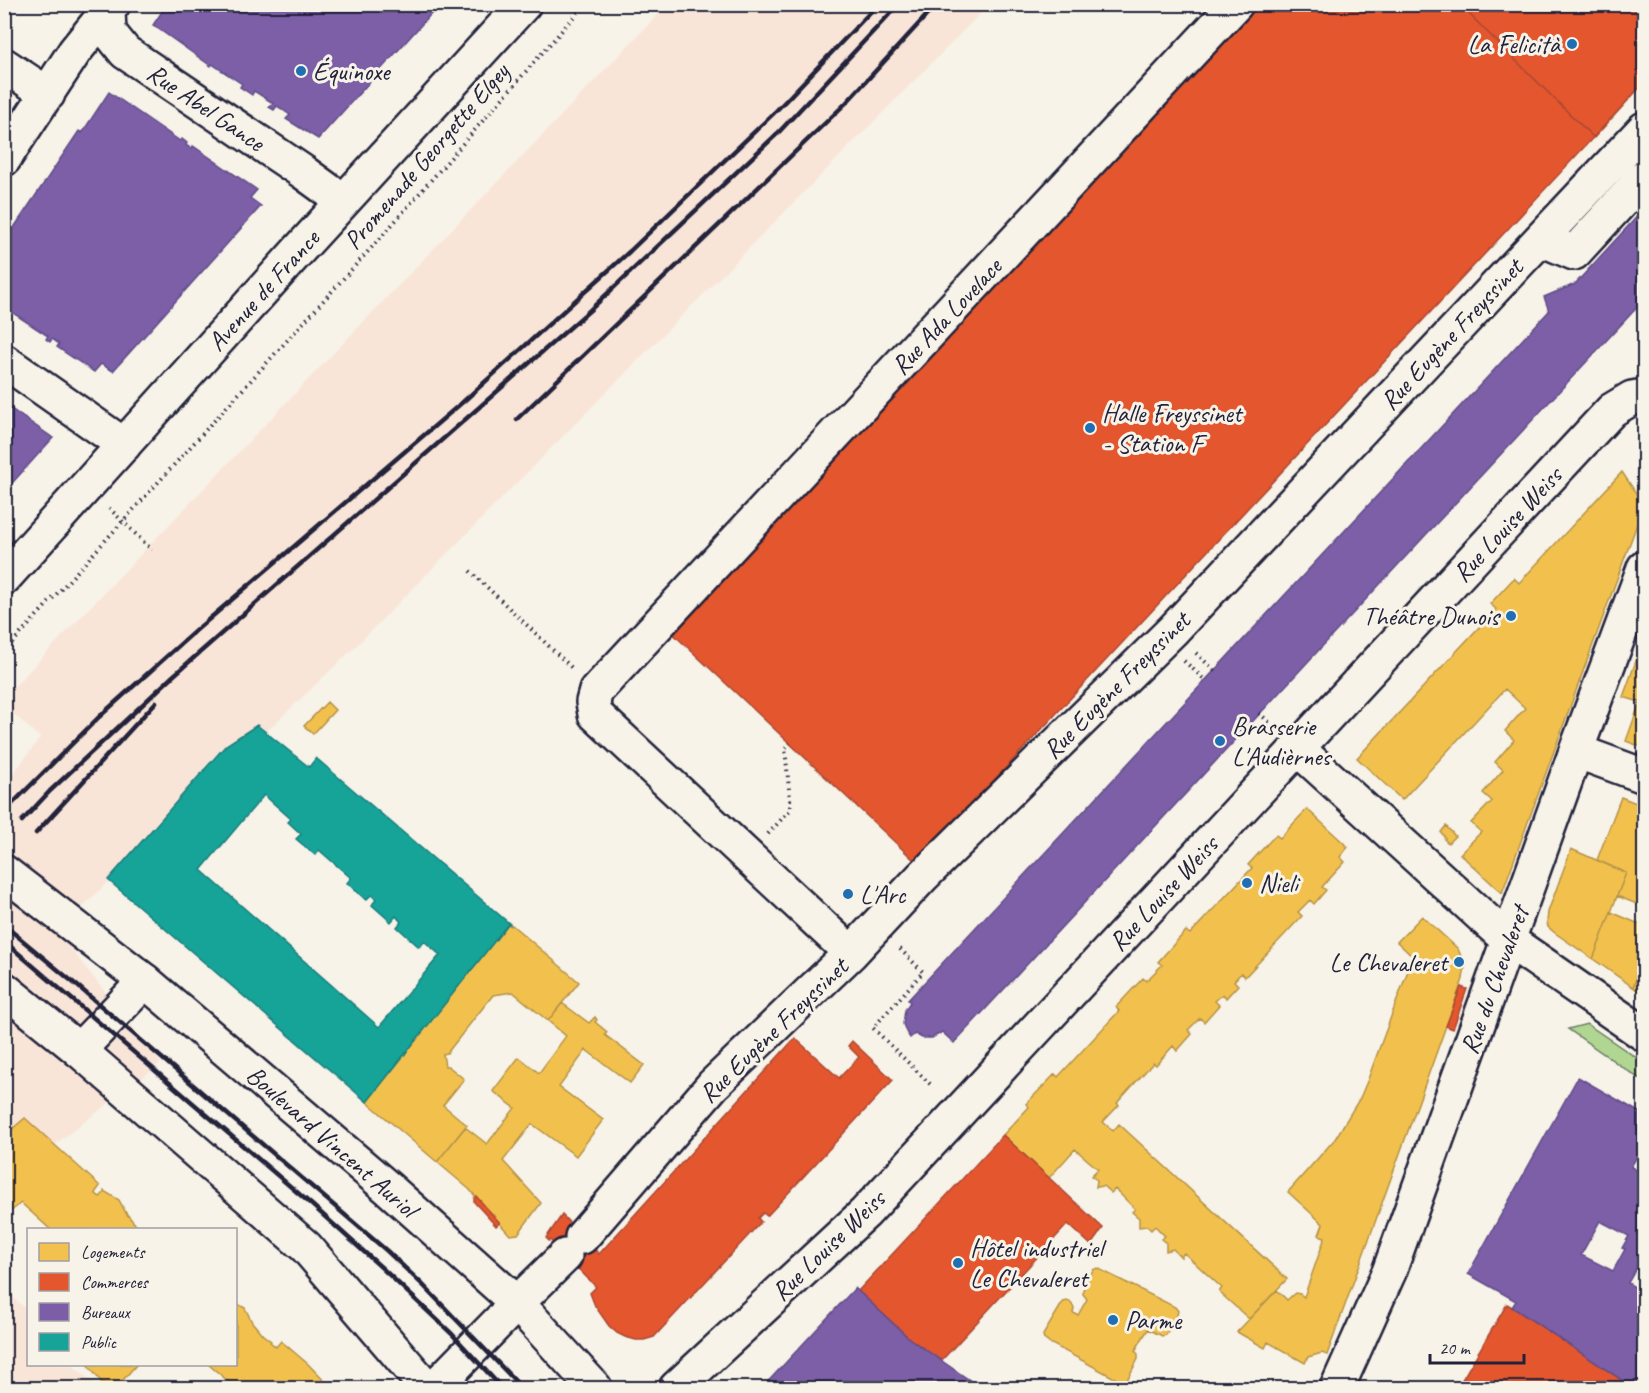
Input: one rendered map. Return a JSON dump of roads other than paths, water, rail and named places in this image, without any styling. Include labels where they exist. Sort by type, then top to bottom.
[{"type":"street","name":"Avenue de France","points":[[4,578],[524,4]]},
{"type":"street","name":"Rue Ada Lovelace","points":[[851,954],[596,714],[593,702],[596,691],[1236,4]]},
{"type":"street","name":"Rue Abel Gance","points":[[103,7],[109,32],[125,52],[344,201]]},
{"type":"street","points":[[4,159],[103,7]]},
{"type":"street","points":[[4,66],[48,94]]},
{"type":"street","name":"Rue Eugène Freyssinet","points":[[517,1303],[574,1246],[713,1085],[851,954],[922,877],[1173,630],[1644,129]]},
{"type":"street","points":[[1541,239],[1574,252],[1644,177]]},
{"type":"street","points":[[4,361],[124,445]]},
{"type":"street","name":"Rue Louise Weiss","points":[[676,1389],[865,1213],[1612,410],[1632,398],[1644,396]]},
{"type":"street","name":"Rue du Chevaleret","points":[[1336,1389],[1389,1272],[1644,568]]},
{"type":"street","points":[[1298,749],[1508,940],[1644,1034]]},
{"type":"street","points":[[1576,752],[1644,777]]},
{"type":"street","name":"Boulevard Vincent Auriol","points":[[4,872],[145,981],[389,1189],[517,1303],[595,1389]]},
{"type":"street","points":[[79,1050],[145,981]]},
{"type":"street","points":[[4,989],[79,1050],[306,1247],[427,1389]]},
{"type":"street","points":[[434,1389],[517,1303]]},
{"type":"railway","points":[[6,810],[99,717],[194,632],[465,400],[630,251],[773,114],[878,4]]},
{"type":"railway","points":[[22,821],[50,791],[173,676],[590,310],[778,133],[899,4]]},
{"type":"railway","points":[[517,419],[846,103],[937,4]]},
{"type":"railway","points":[[36,833],[156,702]]},
{"type":"railway","points":[[4,925],[387,1251],[522,1388]]},
{"type":"railway","points":[[4,941],[312,1205],[452,1334],[502,1388]]},
{"type":"place","name":"La Felicità","points":[[1572,44]]},
{"type":"place","name":"Équinoxe","points":[[301,71]]},
{"type":"place","name":"Halle Freyssinet - Station F","points":[[1090,428]]},
{"type":"place","name":"Théâtre Dunois","points":[[1511,616]]},
{"type":"place","name":"Brasserie L'Audièrnes","points":[[1220,741]]},
{"type":"place","name":"Nieli","points":[[1247,883]]},
{"type":"place","name":"L'Arc","points":[[848,894]]},
{"type":"place","name":"Le Chevaleret","points":[[1459,962]]},
{"type":"place","name":"Hôtel industriel Le Chevaleret","points":[[958,1263]]},
{"type":"place","name":"Parme","points":[[1113,1320]]}]
